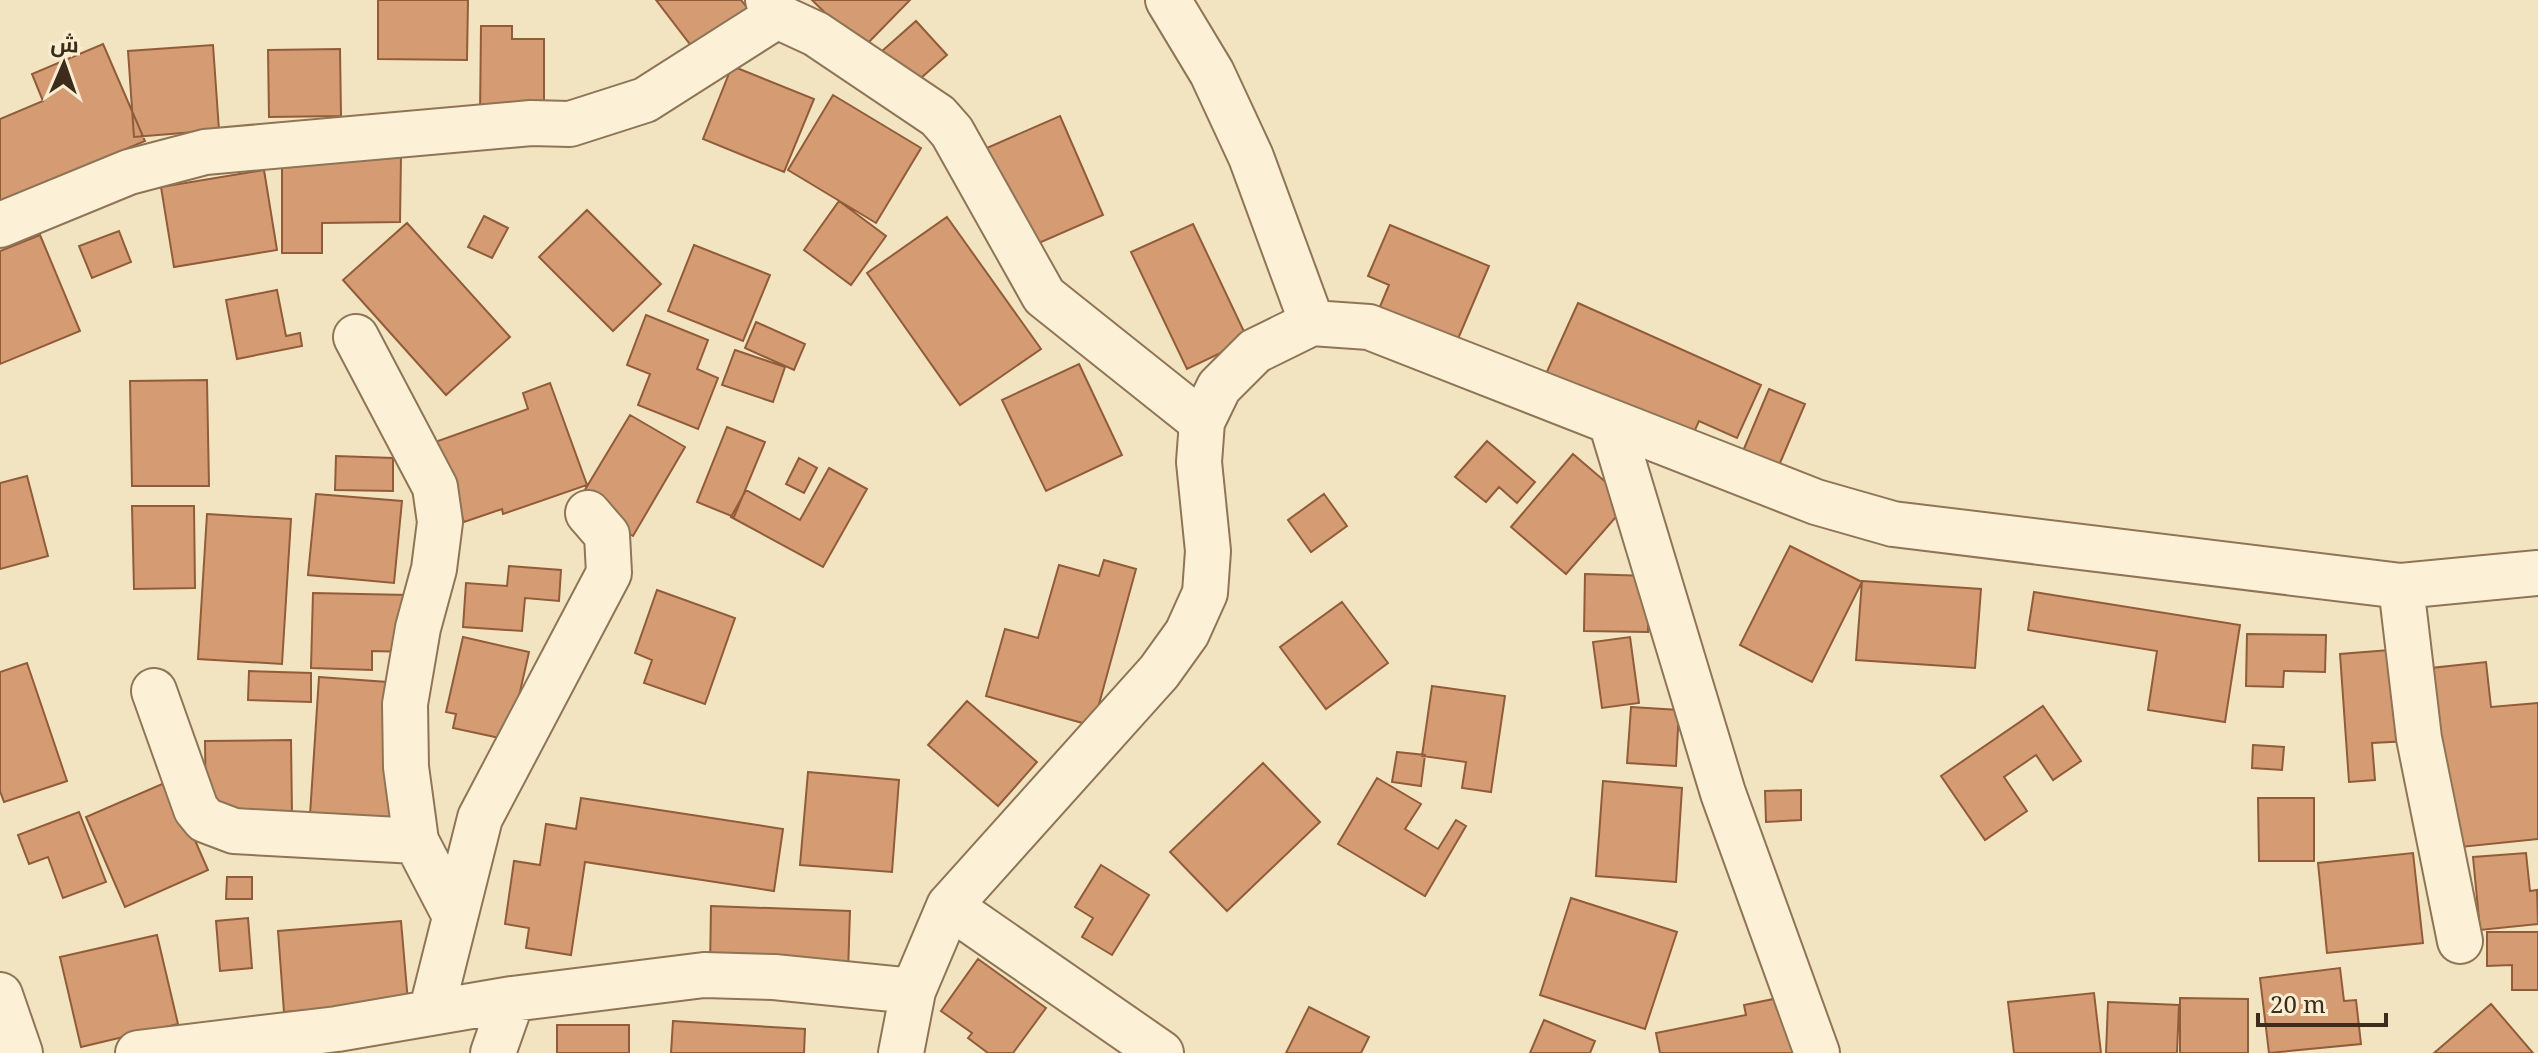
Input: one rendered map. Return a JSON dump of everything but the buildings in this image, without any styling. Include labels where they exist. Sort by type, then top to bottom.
[{"type":"street","points":[[1168,0],[1212,73],[1251,157],[1312,323]]},
{"type":"street","points":[[0,225],[129,172],[205,152],[531,123],[570,124],[645,100],[772,8],[938,116],[952,132],[1044,296],[1202,422]]},
{"type":"street","points":[[901,1053],[913,991],[949,906],[1159,672],[1187,633],[1205,593],[1208,551],[1199,462],[1202,422],[1219,387],[1255,351],[1312,323],[1369,327],[1816,502],[1893,524],[2401,586],[2538,573]]},
{"type":"street","points":[[356,337],[435,487],[440,522],[434,569],[418,628],[405,704],[406,767],[416,841],[455,916]]},
{"type":"street","points":[[1611,422],[1723,793],[1817,1053]]},
{"type":"street","points":[[431,1013],[480,818],[609,573],[607,535],[588,513]]},
{"type":"street","points":[[2401,586],[2419,738],[2460,941]]},
{"type":"street","points":[[154,691],[196,809],[205,820],[234,831],[416,841]]},
{"type":"street","points":[[949,906],[1161,1053]]},
{"type":"street","points":[[138,1053],[337,1029],[512,999],[704,975],[774,977],[913,991]]},
{"type":"street","points":[[0,995],[20,1053]]},
{"type":"street","points":[[493,1053],[512,999]]}]
